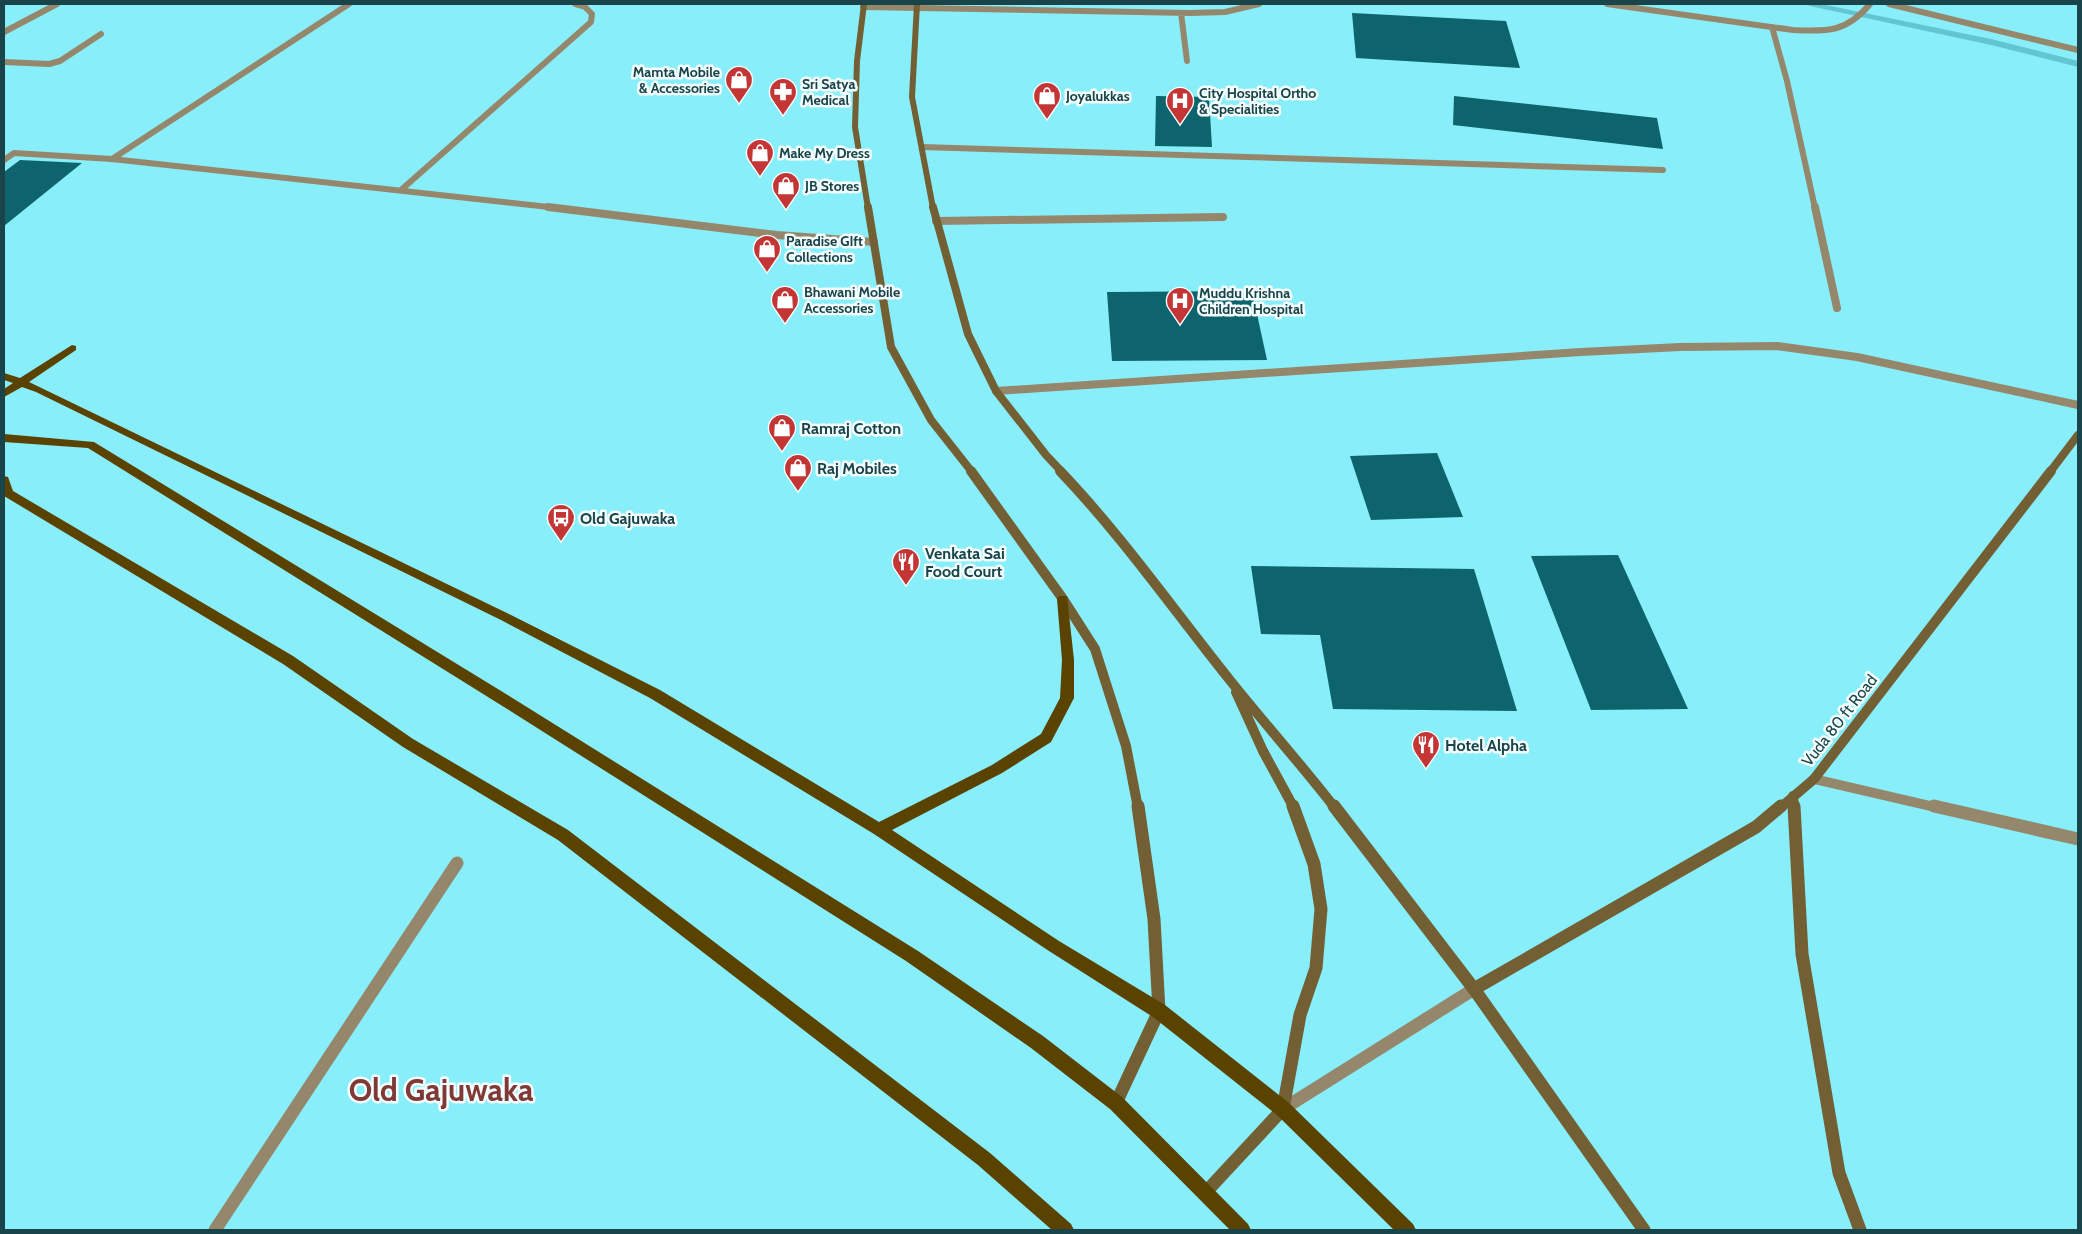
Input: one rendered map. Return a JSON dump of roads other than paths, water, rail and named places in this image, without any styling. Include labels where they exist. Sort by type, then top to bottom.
[{"type":"main road","points":[[863,5],[857,61],[855,127],[891,347],[930,420],[978,480],[1064,599],[1095,649],[1126,746],[1144,842],[1154,919],[1159,1011],[1116,1103]]},
{"type":"main road","points":[[917,5],[912,97],[936,221],[968,334],[996,391],[1046,455],[1085,497],[1154,581],[1230,680],[1285,744],[1474,989],[1644,1230]]},
{"type":"main road","points":[[4,394],[72,348]]},
{"type":"main road","points":[[4,376],[21,382],[505,617],[646,690],[879,829],[1054,946],[1159,1011],[1282,1109],[1407,1230]]},
{"type":"main road","name":"Vuda 80 ft Road","points":[[1474,989],[1756,827],[1814,779],[2078,436]]},
{"type":"main road","points":[[4,438],[90,445],[500,698],[904,951],[1037,1042],[1116,1103],[1242,1230]]},
{"type":"main road","points":[[5,489],[99,549],[288,660],[408,743],[563,835],[984,1159],[1065,1230]]},
{"type":"main road","points":[[879,829],[997,769],[1046,738],[1067,698],[1068,660],[1064,599]]},
{"type":"main road","points":[[1205,1193],[1282,1109],[1300,1015],[1316,968],[1321,909],[1314,864],[1295,809],[1263,751],[1230,680]]},
{"type":"main road","points":[[1793,796],[1802,954],[1840,1173],[1860,1230]]},
{"type":"street","points":[[4,32],[57,4]]},
{"type":"street","points":[[112,159],[348,4]]},
{"type":"street","points":[[401,190],[591,22],[592,14],[585,7],[576,4]]},
{"type":"street","points":[[863,5],[1181,13],[1225,12],[1259,4]]},
{"type":"street","points":[[1607,4],[1820,32],[1840,29],[1858,20],[1870,4]]},
{"type":"street","points":[[1889,4],[2078,50]]},
{"type":"street","points":[[1181,13],[1187,61]]},
{"type":"street","points":[[1772,27],[1787,81],[1837,308]]},
{"type":"street","points":[[4,62],[49,64],[60,61],[101,34]]},
{"type":"street","points":[[922,147],[1301,157],[1663,170]]},
{"type":"street","points":[[4,160],[14,153],[112,159],[401,190],[777,235],[874,242]]},
{"type":"street","points":[[936,221],[1223,217]]},
{"type":"street","points":[[996,391],[1581,352],[1680,347],[1777,346],[1866,359],[1936,372],[2078,405]]},
{"type":"street","points":[[1814,779],[2078,838]]},
{"type":"street","points":[[215,1230],[457,863]]},
{"type":"street","points":[[1282,1109],[1474,989]]},
{"type":"waterway","points":[[1810,4],[1991,42],[2078,64]]},
{"type":"place","name":"Mamta Mobile & Accessories","points":[[739,104]]},
{"type":"place","name":"Sri Satya Medical","points":[[783,116]]},
{"type":"place","name":"Joyalukkas","points":[[1047,120]]},
{"type":"place","name":"City Hospital Ortho & Specialities","points":[[1180,125]]},
{"type":"place","name":"Make My Dress","points":[[760,177]]},
{"type":"place","name":"JB Stores","points":[[786,210]]},
{"type":"place","name":"Paradise GIft Collections","points":[[767,273]]},
{"type":"place","name":"Bhawani Mobile Accessories","points":[[785,324]]},
{"type":"place","name":"Muddu Krishna Children Hospital","points":[[1180,325]]},
{"type":"place","name":"Ramraj Cotton","points":[[782,452]]},
{"type":"place","name":"Raj Mobiles","points":[[798,492]]},
{"type":"place","name":"Old Gajuwaka","points":[[561,542]]},
{"type":"place","name":"Venkata Sai Food Court","points":[[906,586]]},
{"type":"place","name":"Hotel Alpha","points":[[1426,769]]},
{"type":"district","name":"Old Gajuwaka","points":[[441,1090]]}]
